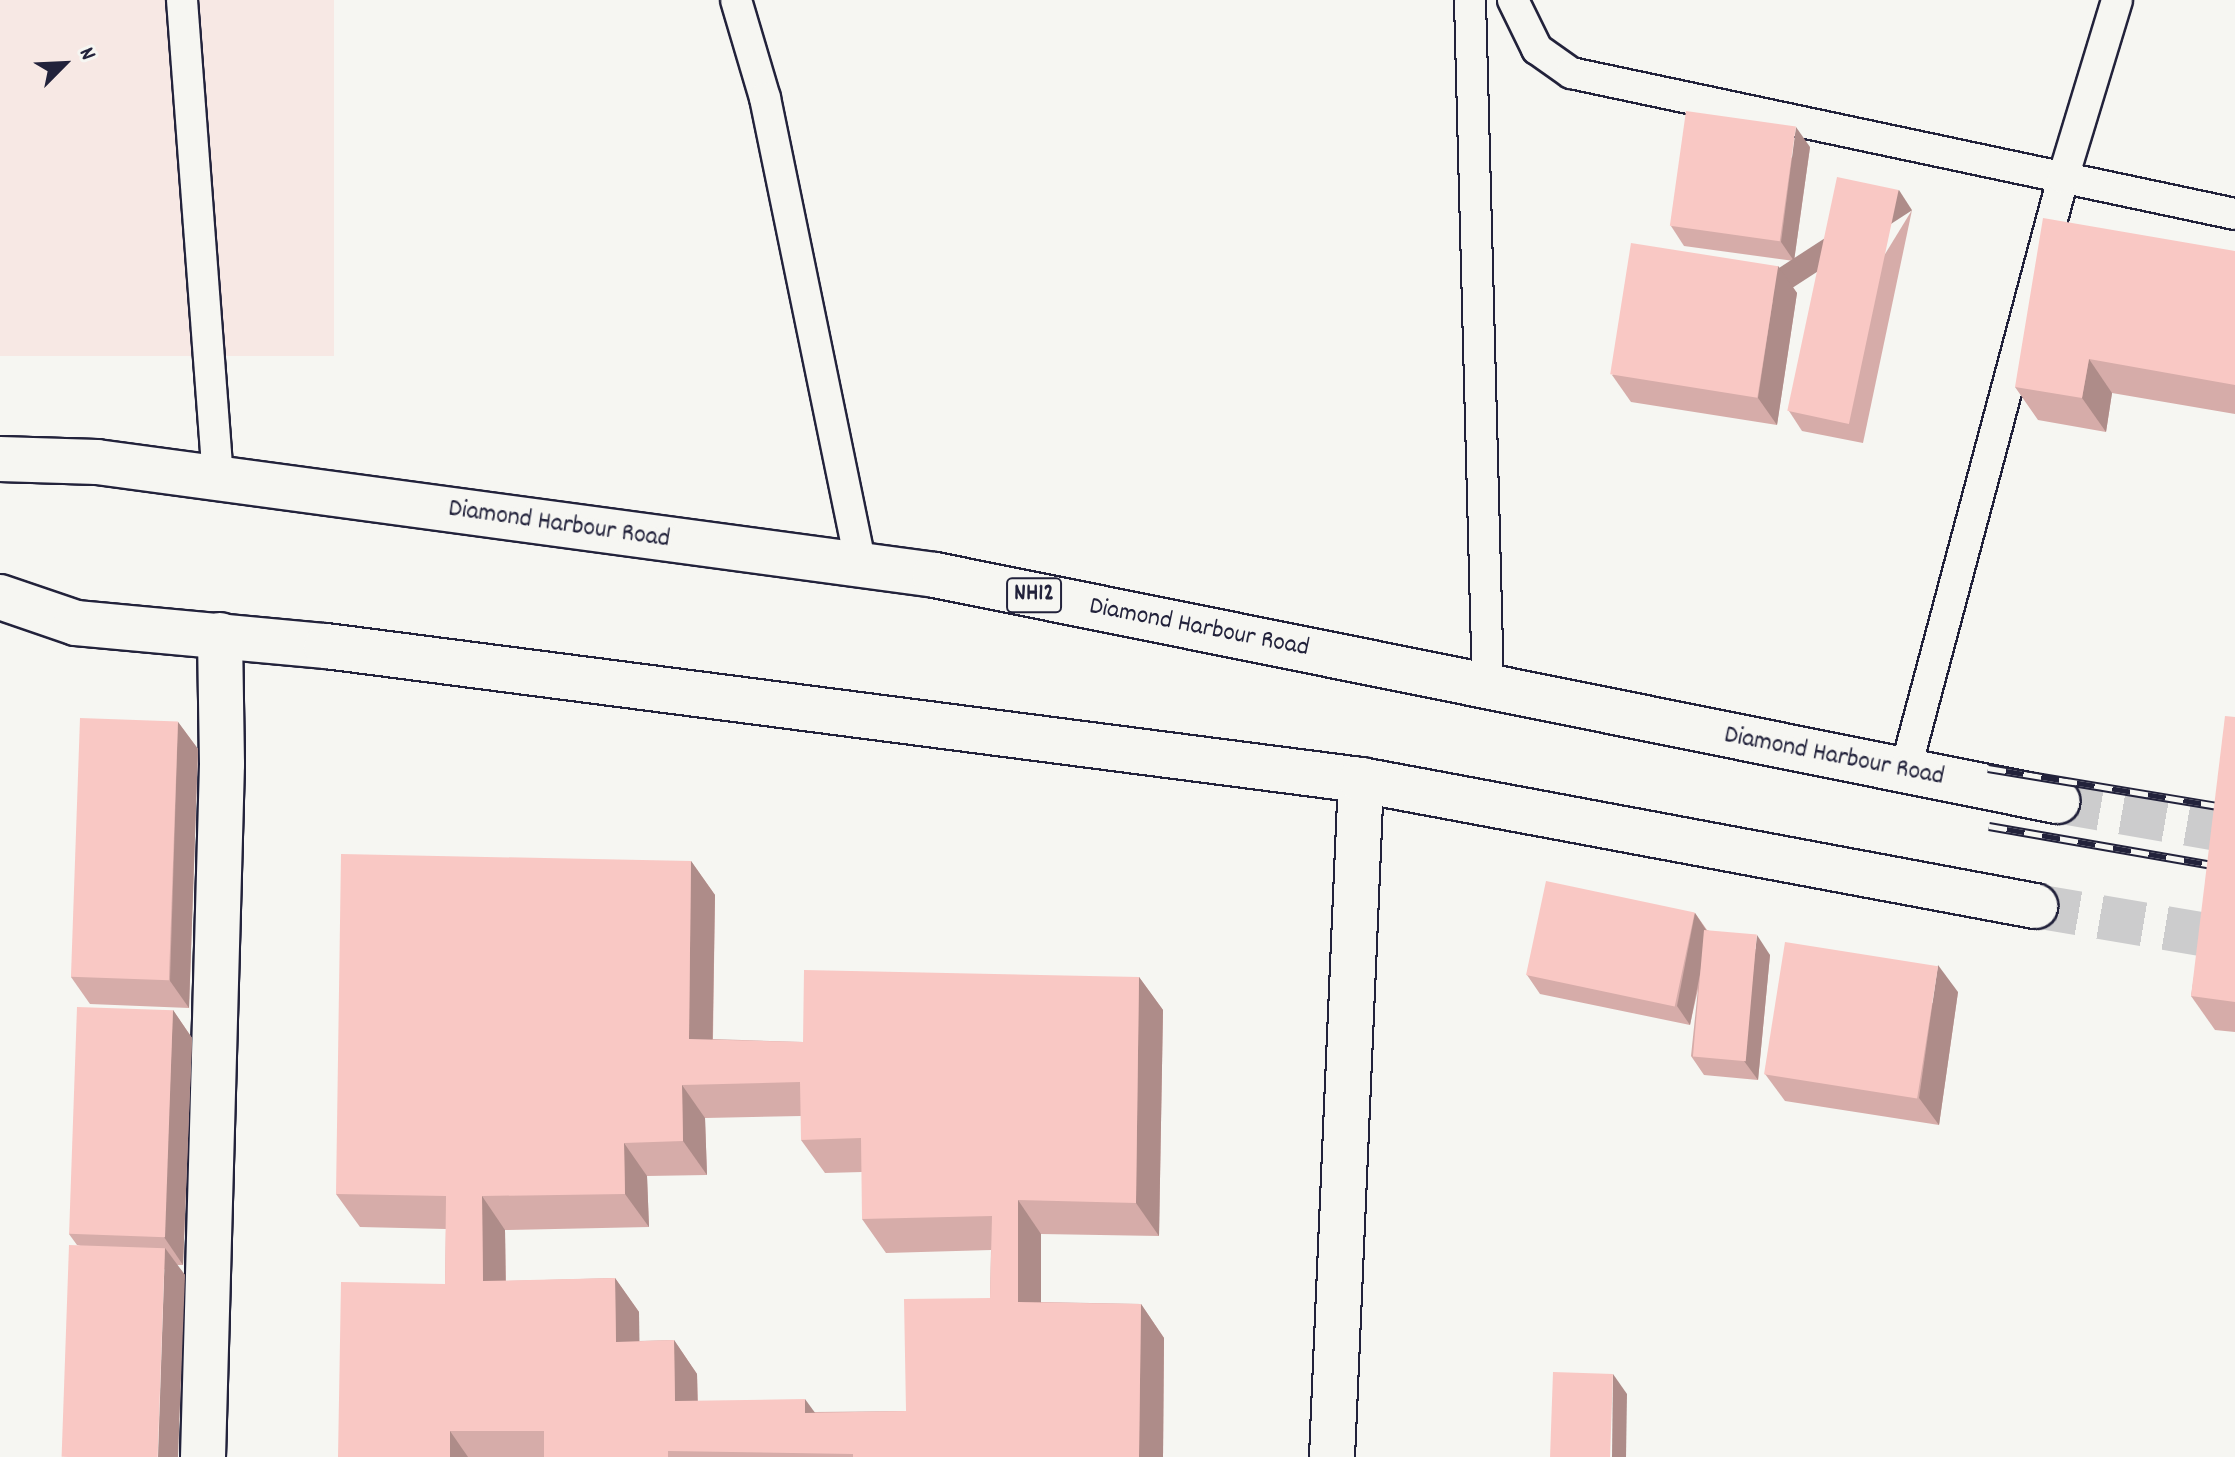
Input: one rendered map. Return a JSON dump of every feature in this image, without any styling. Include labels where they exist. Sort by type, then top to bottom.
[{"type":"main road","name":"Diamond Harbour Road","points":[[0,459],[97,462],[935,575],[2057,801]]},
{"type":"main road","points":[[0,597],[76,623],[220,635],[1361,780],[2035,906]]},
{"type":"main road","points":[[203,1457],[222,764],[220,635]]},
{"type":"main road","points":[[1332,1457],[1361,780]]},
{"type":"lane","points":[[182,0],[218,479]]},
{"type":"lane","points":[[736,0],[765,98],[861,566]]},
{"type":"lane","points":[[1470,0],[1488,686]]},
{"type":"lane","points":[[1513,0],[1537,49],[1571,73],[2235,214]]},
{"type":"lane","points":[[1905,771],[2063,178],[2117,0]]},
{"type":"shaded area","points":[[0,0],[334,0],[334,356],[0,356]]},
{"type":"building","points":[[1686,111],[1796,126],[1780,241],[1670,226]]},
{"type":"building","points":[[1837,177],[1899,190],[1849,424],[1787,411]]},
{"type":"building","points":[[2043,218],[2235,251],[2235,385],[2089,359],[2082,398],[2015,387]]},
{"type":"building","points":[[1631,243],[1778,266],[1757,398],[1610,374]]},
{"type":"building","points":[[2225,716],[2235,717],[2235,1002],[2191,996]]},
{"type":"building","points":[[80,718],[178,721],[169,980],[71,977]]},
{"type":"building","points":[[341,854],[691,861],[689,1039],[803,1042],[804,970],[1139,977],[1136,1203],[1018,1200],[1018,1302],[1141,1304],[1139,1457],[853,1457],[853,1454],[668,1451],[668,1457],[544,1457],[544,1431],[450,1431],[450,1457],[338,1457],[341,1282],[445,1284],[446,1196],[336,1194]],"holes":[[[800,1082],[801,1140],[861,1138],[862,1219],[992,1216],[990,1298],[904,1299],[906,1411],[805,1413],[805,1399],[675,1401],[674,1340],[616,1342],[615,1278],[483,1281],[482,1196],[625,1194],[624,1143],[683,1141],[682,1085]]]},
{"type":"building","points":[[1546,881],[1695,913],[1675,1007],[1526,975]]},
{"type":"building","points":[[1704,930],[1757,935],[1746,1061],[1693,1057]]},
{"type":"building","points":[[1785,942],[1938,966],[1917,1099],[1764,1074]]},
{"type":"building","points":[[77,1007],[173,1010],[165,1237],[69,1234]]},
{"type":"building","points":[[69,1245],[165,1248],[158,1457],[62,1457]]},
{"type":"building","points":[[1553,1372],[1613,1374],[1610,1457],[1550,1457]]},
{"type":"tunnel","points":[[2057,801],[2235,832]]},
{"type":"tunnel","points":[[2035,906],[2235,940]]},
{"type":"railway","points":[[1988,768],[2235,809]]},
{"type":"railway","points":[[1989,826],[2235,869]]}]
